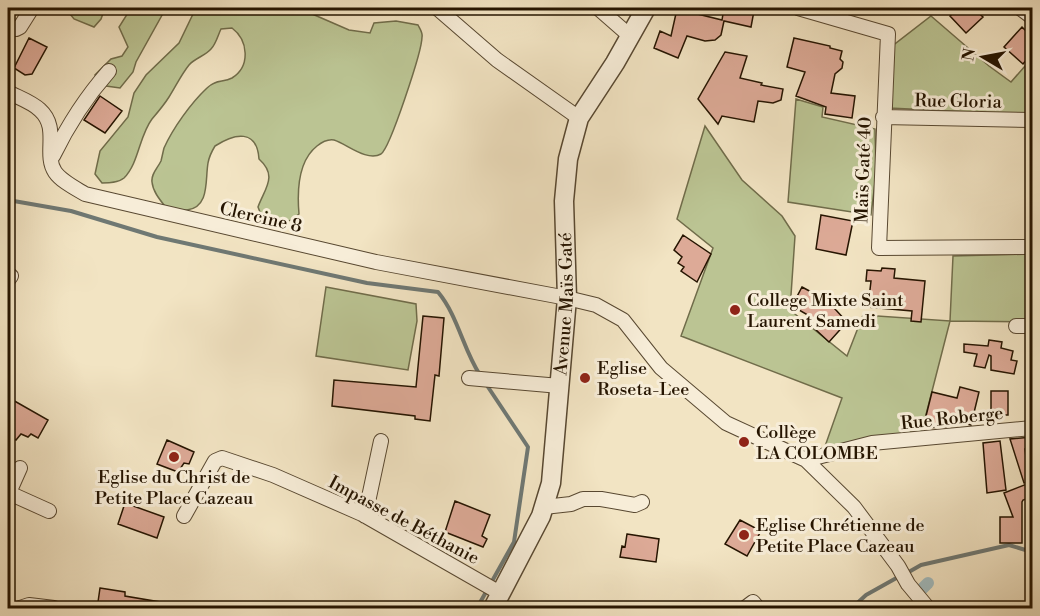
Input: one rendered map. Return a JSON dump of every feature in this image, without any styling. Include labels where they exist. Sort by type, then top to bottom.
[{"type":"street","points":[[8,26],[15,29],[20,27],[32,8]]},
{"type":"street","points":[[437,8],[497,60],[579,118]]},
{"type":"street","points":[[598,8],[630,36]]},
{"type":"street","name":"Avenue Maïs Gaté","points":[[496,597],[541,516],[551,483],[567,298],[564,201],[568,159],[579,118],[615,63],[646,8]]},
{"type":"street","name":"Maïs Gaté 40","points":[[798,8],[888,34],[879,248],[1032,247]]},
{"type":"street","points":[[1020,8],[1032,17]]},
{"type":"street","points":[[52,158],[68,125],[90,92],[109,71]]},
{"type":"street","name":"Clercine 8","points":[[8,92],[40,110],[51,127],[54,171],[64,181],[85,194],[376,262],[567,298],[596,306],[623,320],[661,368],[726,423],[806,460],[854,507],[928,609]]},
{"type":"street","name":"Rue Gloria","points":[[883,117],[1032,120]]},
{"type":"street","points":[[1016,326],[1032,326]]},
{"type":"street","points":[[469,378],[560,386]]},
{"type":"street","name":"Rue Roberge","points":[[806,460],[872,443],[1032,428]]},
{"type":"street","points":[[365,516],[381,441]]},
{"type":"street","name":"Impasse de Béthanie","points":[[184,516],[215,461],[222,458],[273,475],[365,516],[478,580],[496,597]]},
{"type":"street","points":[[20,468],[8,494],[49,511]]},
{"type":"street","points":[[544,507],[571,504],[584,499],[635,505],[642,502]]},
{"type":"street","points":[[20,609],[29,605],[54,609]]},
{"type":"green space","points":[[65,8],[105,8],[101,19],[94,27],[74,19]]},
{"type":"green space","points":[[131,8],[166,8],[136,62],[133,72],[120,88],[99,85],[95,75],[111,59],[122,56],[128,47],[119,27]]},
{"type":"green space","points":[[194,8],[305,8],[310,13],[349,30],[370,33],[374,23],[396,21],[418,25],[422,36],[417,60],[398,118],[381,154],[370,156],[363,154],[334,140],[321,143],[311,152],[302,168],[298,196],[299,214],[290,221],[277,222],[262,217],[258,207],[268,182],[268,171],[259,159],[254,142],[244,136],[237,136],[215,146],[208,163],[205,192],[200,204],[187,210],[168,210],[156,194],[152,179],[168,140],[183,116],[201,94],[213,83],[232,78],[238,73],[245,60],[244,46],[237,33],[232,28],[221,29],[213,47],[189,65],[152,119],[129,172],[119,181],[102,183],[95,174],[100,151],[128,117],[134,93],[146,75],[179,43]]},
{"type":"green space","points":[[931,16],[1011,82],[1032,58],[1032,115],[889,108],[891,47]]},
{"type":"green space","points":[[796,99],[823,107],[822,117],[875,129],[876,174],[871,215],[788,202]]},
{"type":"green space","points":[[705,126],[742,180],[782,216],[795,236],[790,310],[847,356],[863,315],[950,321],[920,438],[823,452],[842,398],[681,336],[713,248],[677,219]]},
{"type":"green space","points":[[1032,254],[1032,322],[950,321],[953,256]]},
{"type":"green space","points":[[326,287],[416,304],[417,321],[408,370],[316,356]]},
{"type":"building","points":[[724,8],[754,11],[751,27],[724,21],[721,35],[715,40],[705,41],[687,36],[678,58],[654,48],[660,31],[671,36],[677,9],[722,20]]},
{"type":"building","points":[[958,8],[973,8],[983,17],[966,33],[950,16]]},
{"type":"building","points":[[1022,27],[1032,37],[1032,53],[1023,64],[1004,47]]},
{"type":"building","points":[[29,38],[47,47],[32,74],[25,75],[14,68]]},
{"type":"building","points":[[794,38],[842,51],[840,59],[843,62],[842,68],[835,74],[831,93],[855,96],[852,118],[825,114],[826,107],[796,96],[805,72],[787,67]]},
{"type":"building","points":[[725,52],[747,56],[740,78],[783,89],[781,100],[773,103],[758,101],[754,122],[722,116],[718,124],[698,99]]},
{"type":"building","points":[[100,96],[122,111],[105,133],[84,120]]},
{"type":"building","points":[[821,215],[853,221],[846,255],[816,249]]},
{"type":"building","points":[[683,235],[711,254],[697,282],[681,271],[684,267],[678,263],[682,257],[674,250]]},
{"type":"building","points":[[882,268],[895,269],[894,278],[925,281],[921,322],[911,321],[912,311],[868,307],[871,281],[866,281],[867,270],[881,271]]},
{"type":"building","points":[[802,287],[828,301],[830,299],[838,306],[835,309],[847,322],[829,342],[815,329],[820,322],[792,306]]},
{"type":"building","points":[[423,316],[444,318],[439,376],[435,375],[430,421],[415,419],[415,416],[332,406],[334,380],[416,387]]},
{"type":"building","points":[[989,340],[1002,342],[1001,348],[1013,351],[1011,360],[1017,361],[1014,374],[991,370],[991,356],[989,355],[985,368],[974,366],[977,354],[964,352],[964,344],[988,346]]},
{"type":"building","points":[[960,387],[979,392],[971,425],[948,419],[946,427],[923,428],[932,392],[957,398]]},
{"type":"building","points":[[991,391],[1008,391],[1008,415],[991,415]]},
{"type":"building","points":[[11,399],[48,420],[38,438],[31,434],[28,437],[21,434],[16,440],[8,436],[8,404]]},
{"type":"building","points":[[1032,437],[1032,449],[1025,449],[1029,482],[1024,483],[1010,439]]},
{"type":"building","points":[[167,440],[194,452],[189,464],[184,463],[178,472],[157,464]]},
{"type":"building","points":[[1000,441],[1006,490],[987,493],[983,443]]},
{"type":"building","points":[[1032,482],[1032,497],[1022,502],[1022,543],[1000,543],[1000,517],[1013,517],[1004,493]]},
{"type":"building","points":[[455,501],[490,515],[482,536],[487,539],[483,547],[445,532]]},
{"type":"building","points":[[125,503],[164,517],[157,538],[118,524]]},
{"type":"building","points":[[740,520],[761,531],[747,556],[725,544]]},
{"type":"building","points":[[627,534],[659,539],[656,562],[620,557],[622,546],[625,547]]},
{"type":"building","points":[[100,588],[125,592],[125,596],[166,603],[166,609],[97,609]]},
{"type":"waterway","points":[[8,200],[71,211],[157,237],[367,283],[438,292],[451,311],[480,375]]},
{"type":"waterway","points":[[477,608],[514,542],[528,447],[486,384]]},
{"type":"waterway","points":[[907,573],[921,565],[1009,545],[1032,552]]},
{"type":"waterway","points":[[852,608],[866,595],[900,576]]},
{"type":"waterway","points":[[919,592],[928,583]]},
{"type":"place","name":"College Mixte Saint Laurent Samedi","points":[[735,310]]},
{"type":"place","name":"Eglise Roseta-Lee","points":[[585,378]]},
{"type":"place","name":"Collège LA COLOMBE","points":[[744,442]]},
{"type":"place","name":"Eglise du Christ de Petite Place Cazeau","points":[[174,457]]},
{"type":"place","name":"Eglise Chrétienne de Petite Place Cazeau","points":[[744,535]]}]
